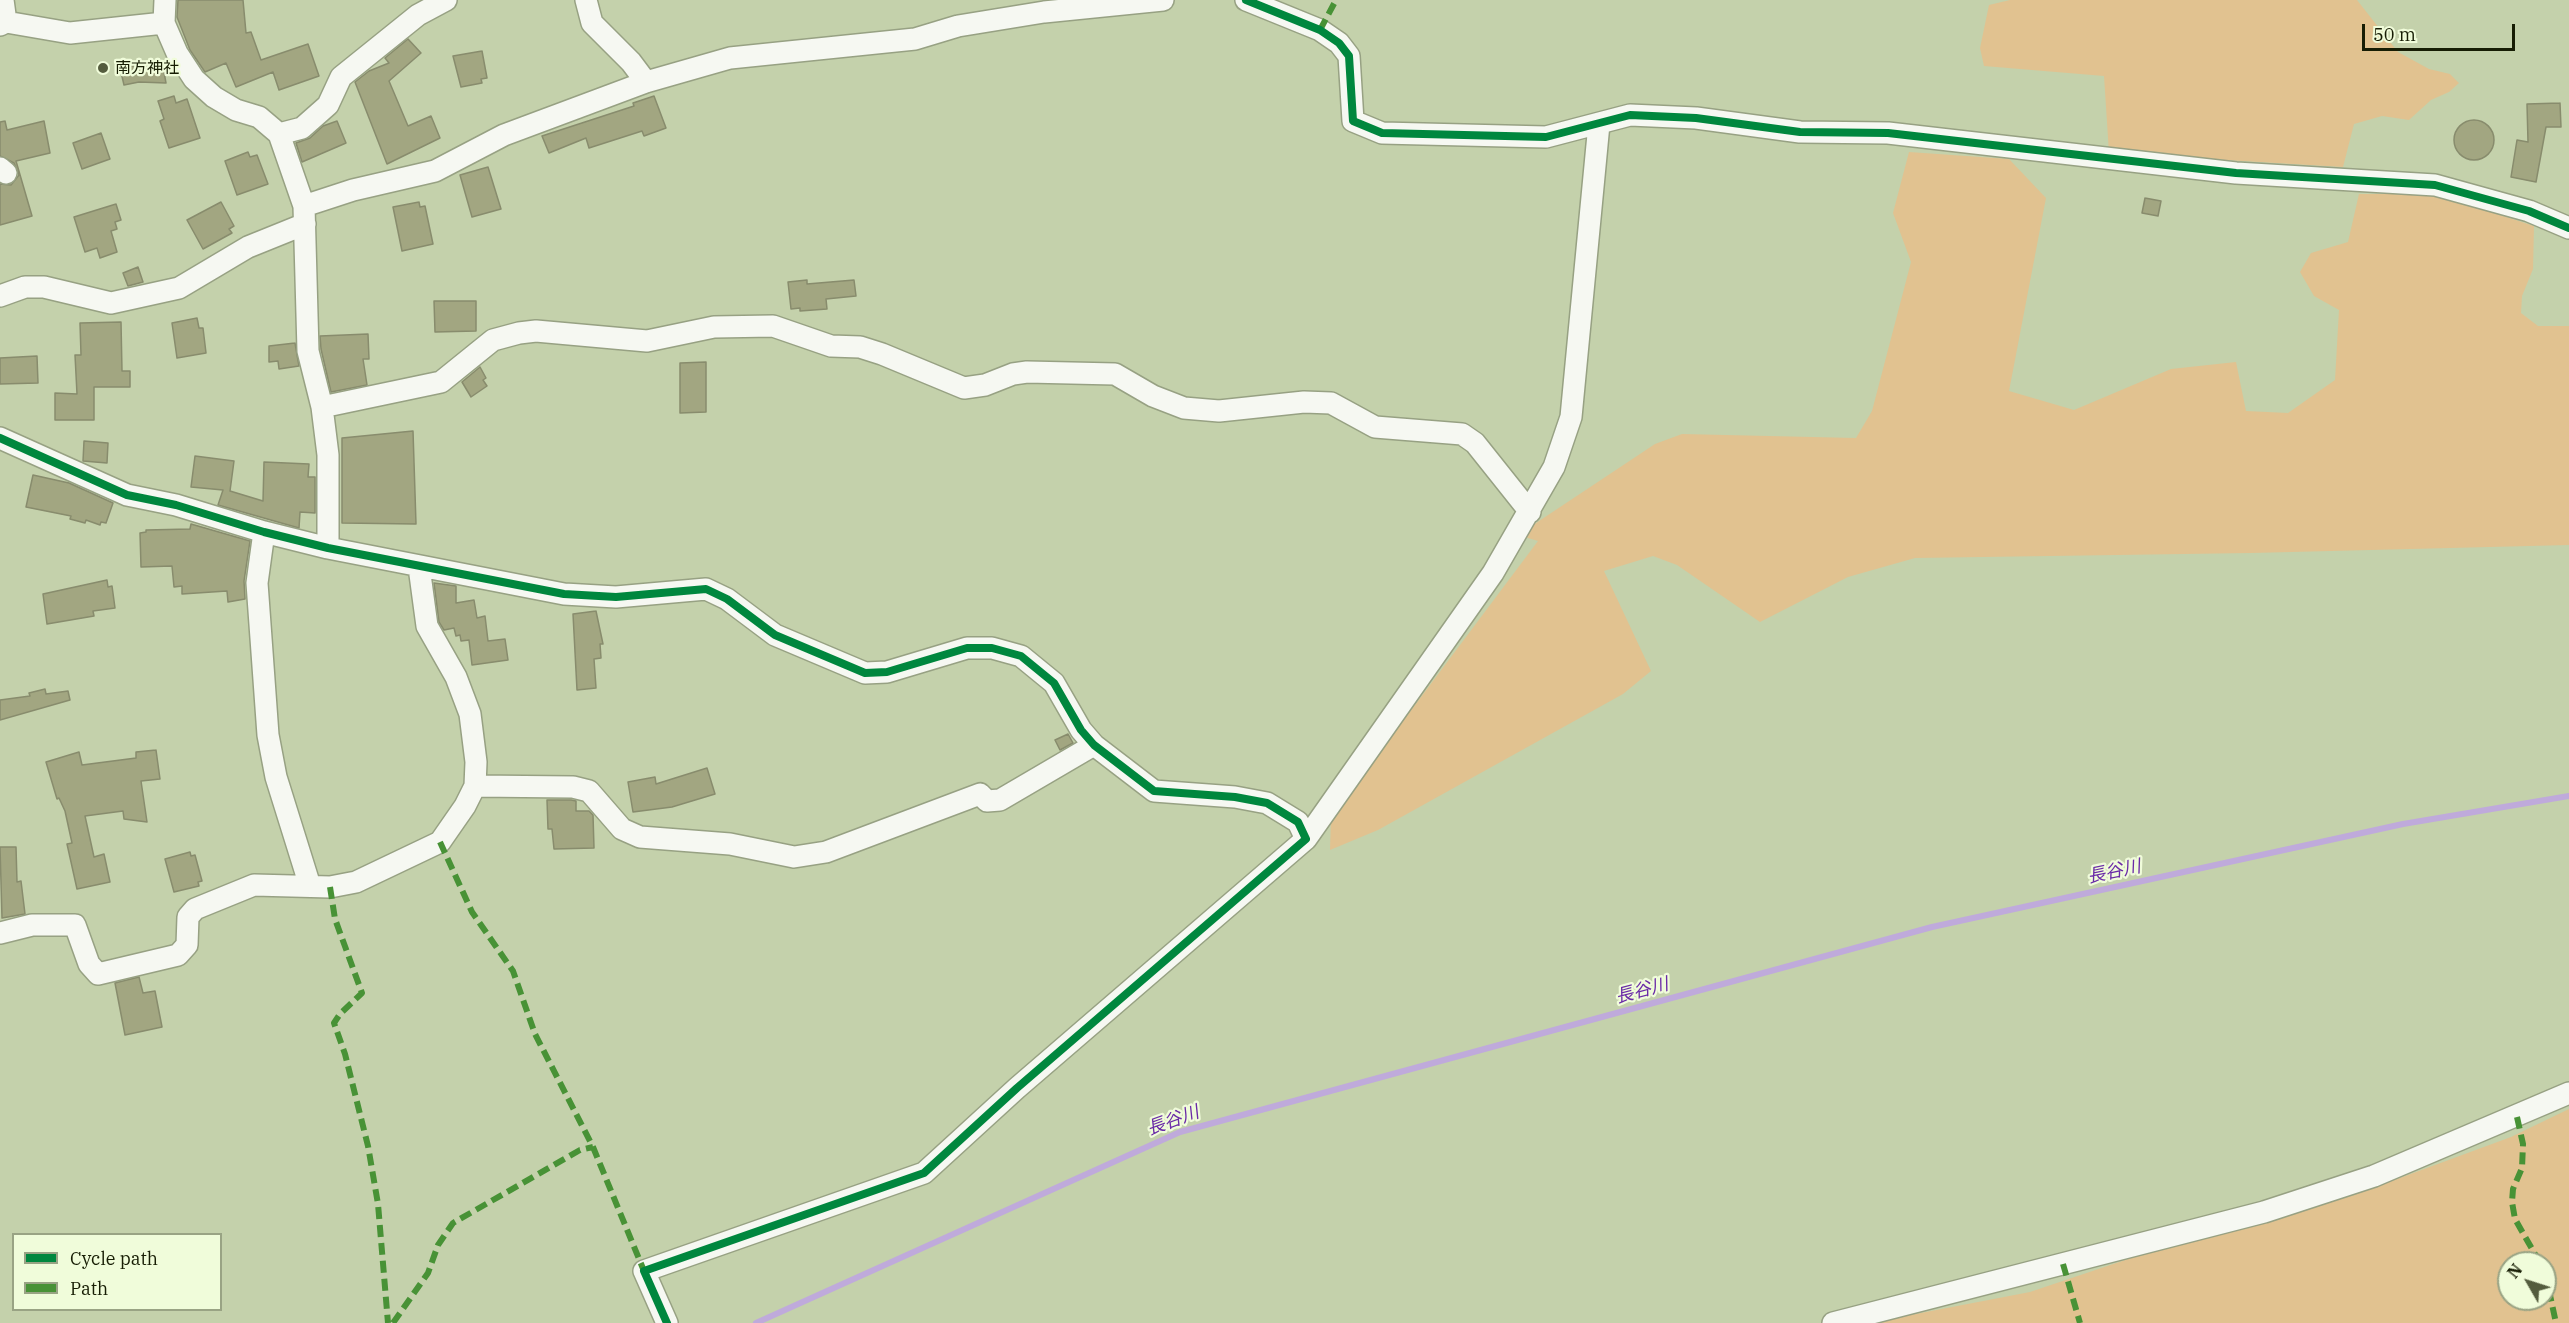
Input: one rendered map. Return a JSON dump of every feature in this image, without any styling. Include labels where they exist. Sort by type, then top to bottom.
[{"type":"street","points":[[3,0],[3,24],[70,33],[164,23]]},
{"type":"street","points":[[165,0],[164,23],[177,53],[194,79],[214,97],[236,110],[259,117],[279,134],[304,215],[308,351],[322,407],[328,455],[328,548]]},
{"type":"street","points":[[279,134],[302,128],[328,105],[341,77],[418,15],[446,0]]},
{"type":"street","points":[[586,0],[592,23],[631,62],[646,82]]},
{"type":"street","points":[[0,296],[25,287],[44,287],[111,303],[179,288],[304,215],[352,190],[435,171],[504,135],[646,82],[730,58],[915,39],[958,26],[1033,14],[1163,0]]},
{"type":"street","points":[[1246,0],[1320,30],[1339,44],[1349,56],[1353,121],[1382,133],[1546,137],[1630,115],[1696,118],[1800,132],[1888,133],[2236,173],[2434,185],[2529,211],[2569,228]]},
{"type":"street","points":[[666,1323],[644,1271],[924,1173],[1017,1088],[1306,839],[1493,573],[1554,467],[1571,417],[1599,124]]},
{"type":"street","points":[[322,407],[441,382],[493,340],[519,333],[536,331],[647,341],[714,327],[772,326],[831,346],[860,348],[882,354],[964,388],[985,386],[1013,374],[1027,372],[1115,374],[1153,396],[1184,408],[1219,411],[1304,402],[1331,403],[1375,427],[1441,430],[1462,434],[1475,443],[1530,512]]},
{"type":"street","points":[[0,438],[127,495],[176,505],[264,532],[328,548],[564,594],[616,597],[706,589],[727,599],[775,635],[865,673],[887,672],[967,648],[992,648],[1021,656],[1054,684],[1081,730],[1094,745],[1154,792],[1235,796],[1267,803],[1298,822],[1306,839]]},
{"type":"street","points":[[264,532],[256,582],[268,735],[276,777],[310,886]]},
{"type":"street","points":[[0,933],[32,925],[75,925],[89,964],[98,974],[178,955],[187,945],[188,917],[195,909],[254,885],[330,887],[356,882],[440,842],[465,806],[475,786],[476,762],[470,714],[456,678],[427,626],[419,567]]},
{"type":"street","points":[[475,786],[573,787],[589,791],[622,829],[640,837],[730,844],[794,857],[826,852],[980,794],[987,801],[1000,800],[1094,745]]},
{"type":"street","points":[[1833,1323],[2264,1212],[2374,1176],[2569,1093]]},
{"type":"shaded area","points":[[2010,0],[2357,0],[2398,52],[2429,69],[2450,74],[2459,83],[2449,92],[2431,100],[2409,120],[2382,116],[2354,124],[2343,167],[2109,153],[2104,76],[1984,66],[1980,48],[1989,5]]},
{"type":"shaded area","points":[[1909,152],[2009,159],[2046,198],[2009,391],[2074,410],[2171,369],[2236,362],[2246,411],[2288,413],[2335,380],[2339,310],[2314,296],[2300,272],[2311,253],[2348,242],[2359,194],[2436,194],[2534,226],[2533,269],[2522,296],[2521,313],[2538,326],[2569,326],[2569,545],[1915,558],[1848,577],[1760,622],[1677,565],[1653,556],[1604,571],[1651,671],[1623,694],[1378,830],[1330,850],[1331,817],[1538,541],[1518,535],[1655,444],[1682,434],[1856,438],[1872,411],[1911,262],[1893,213]]},
{"type":"shaded area","points":[[2569,1109],[2569,1323],[1869,1323],[2030,1292],[2149,1252],[2351,1196],[2511,1137]]},
{"type":"building","points":[[178,0],[243,0],[246,33],[251,32],[261,60],[308,44],[319,76],[279,90],[273,72],[236,87],[226,63],[205,72],[190,50],[177,17]]},
{"type":"building","points":[[408,39],[421,53],[389,81],[408,126],[431,116],[440,138],[387,164],[355,82],[369,71],[389,63],[385,58]]},
{"type":"building","points":[[482,51],[487,78],[481,79],[482,83],[461,87],[453,56]]},
{"type":"building","points":[[162,61],[166,83],[139,82],[124,85],[120,68]]},
{"type":"building","points":[[174,96],[176,103],[187,99],[200,138],[169,148],[160,121],[164,119],[158,101]]},
{"type":"building","points":[[654,96],[666,128],[644,136],[642,131],[589,148],[586,138],[549,153],[542,136],[634,106],[633,103]]},
{"type":"building","points":[[2560,103],[2561,127],[2546,127],[2536,182],[2511,177],[2517,140],[2528,142],[2527,104]]},
{"type":"building","points":[[2474,120],[2482,121],[2488,126],[2493,132],[2493,148],[2488,154],[2482,159],[2474,160],[2466,159],[2460,154],[2455,148],[2454,140],[2455,132],[2460,126],[2466,121]]},
{"type":"building","points":[[5,121],[7,130],[44,121],[50,153],[16,161],[32,216],[0,225],[0,184],[11,185],[19,175],[14,163],[0,156],[0,122]]},
{"type":"building","points":[[337,121],[346,143],[302,162],[296,143],[310,138],[323,126]]},
{"type":"building","points":[[101,133],[110,159],[82,169],[73,143]]},
{"type":"building","points":[[248,152],[250,157],[257,155],[268,184],[237,195],[225,161]]},
{"type":"building","points":[[488,167],[501,209],[472,217],[460,175]]},
{"type":"building","points":[[2145,198],[2161,201],[2158,216],[2142,213]]},
{"type":"building","points":[[221,202],[234,226],[229,229],[232,233],[203,249],[187,220]]},
{"type":"building","points":[[419,202],[420,207],[425,206],[433,244],[402,251],[393,207]]},
{"type":"building","points":[[116,204],[121,220],[115,222],[117,229],[111,231],[117,252],[100,258],[97,248],[85,252],[74,217]]},
{"type":"building","points":[[138,267],[143,282],[128,286],[123,273]]},
{"type":"building","points":[[807,280],[807,284],[854,280],[856,296],[826,299],[827,309],[800,311],[800,308],[791,309],[788,282]]},
{"type":"building","points":[[434,301],[476,301],[476,331],[435,332]]},
{"type":"building","points":[[197,318],[199,328],[203,328],[206,353],[177,358],[172,323]]},
{"type":"building","points":[[121,322],[122,371],[130,371],[130,387],[94,387],[94,420],[55,420],[55,393],[77,394],[75,355],[81,355],[80,323]]},
{"type":"building","points":[[368,334],[369,359],[363,359],[367,385],[331,392],[320,336]]},
{"type":"building","points":[[295,343],[299,366],[279,369],[278,361],[269,362],[269,346]]},
{"type":"building","points":[[37,356],[38,383],[0,384],[0,358]]},
{"type":"building","points":[[706,362],[706,412],[680,413],[680,363]]},
{"type":"building","points":[[480,367],[486,378],[483,380],[487,386],[471,397],[462,382]]},
{"type":"building","points":[[413,431],[416,524],[342,523],[342,438]]},
{"type":"building","points":[[84,441],[108,443],[107,463],[83,461]]},
{"type":"building","points":[[195,456],[234,461],[230,491],[263,501],[264,462],[309,464],[308,477],[315,477],[315,513],[300,512],[299,528],[218,505],[223,490],[191,487]]},
{"type":"building","points":[[33,475],[69,483],[113,503],[106,523],[101,522],[100,525],[86,520],[85,523],[70,519],[71,516],[26,507]]},
{"type":"building","points":[[191,524],[250,541],[244,581],[245,599],[228,602],[227,591],[182,594],[182,586],[174,587],[172,566],[141,567],[140,533],[146,530],[190,529]]},
{"type":"building","points":[[107,580],[108,587],[112,586],[115,608],[93,611],[94,616],[47,624],[43,594]]},
{"type":"building","points":[[434,583],[456,586],[456,603],[474,600],[477,618],[485,616],[488,641],[505,639],[508,660],[472,665],[469,640],[461,641],[460,635],[456,636],[454,628],[444,630],[439,622]]},
{"type":"building","points":[[596,611],[603,644],[600,644],[601,658],[594,659],[596,688],[577,690],[573,614]]},
{"type":"building","points":[[45,689],[46,694],[68,691],[70,700],[0,720],[0,700],[30,696],[29,693]]},
{"type":"building","points":[[1068,734],[1073,743],[1060,750],[1055,740]]},
{"type":"building","points":[[156,750],[160,779],[141,781],[147,822],[124,819],[123,811],[85,816],[94,857],[104,854],[110,882],[77,889],[67,844],[72,843],[65,811],[59,798],[57,799],[46,762],[79,752],[82,765],[136,758],[136,752]]},
{"type":"building","points":[[707,768],[715,794],[672,807],[633,812],[628,782],[655,777],[656,784]]},
{"type":"building","points":[[547,800],[576,801],[576,811],[589,811],[593,815],[594,848],[554,849],[552,829],[548,829]]},
{"type":"building","points":[[0,847],[16,847],[17,882],[21,881],[25,914],[2,918]]},
{"type":"building","points":[[190,852],[191,856],[195,855],[202,881],[198,882],[199,886],[174,892],[165,859]]},
{"type":"building","points":[[139,977],[143,993],[155,991],[162,1027],[125,1035],[115,983]]},
{"type":"waterway","name":"長谷川","points":[[756,1323],[1180,1132],[1932,927],[2403,824],[2569,796]]},
{"type":"marked path","points":[[1320,30],[1336,0]]},
{"type":"marked path","points":[[440,842],[472,912],[513,971],[535,1034],[593,1147],[644,1271]]},
{"type":"marked path","points":[[330,887],[335,919],[362,993],[334,1023],[345,1054],[368,1146],[378,1204],[388,1323]]},
{"type":"marked path","points":[[2517,1117],[2523,1144],[2522,1168],[2513,1189],[2512,1202],[2515,1219],[2533,1251]]},
{"type":"marked path","points":[[393,1323],[428,1273],[438,1245],[453,1223],[580,1150],[593,1147]]},
{"type":"marked path","points":[[2063,1264],[2080,1323]]},
{"type":"marked path","points":[[2553,1311],[2556,1323]]},
{"type":"cycle path","points":[[1246,0],[1320,30],[1339,43],[1349,56],[1353,121],[1382,133],[1546,137],[1630,115],[1696,118],[1800,132],[1888,133],[2236,173],[2435,185],[2529,211],[2569,228]]},
{"type":"cycle path","points":[[0,438],[127,495],[176,505],[264,532],[328,548],[564,594],[616,597],[706,589],[727,599],[775,635],[865,673],[887,672],[967,648],[992,648],[1021,656],[1054,683],[1081,730],[1094,745],[1154,791],[1235,797],[1267,803],[1298,822],[1306,839],[1017,1088],[924,1173],[644,1271],[667,1323]]},
{"type":"place","name":"南方神社","points":[[103,68]]}]
